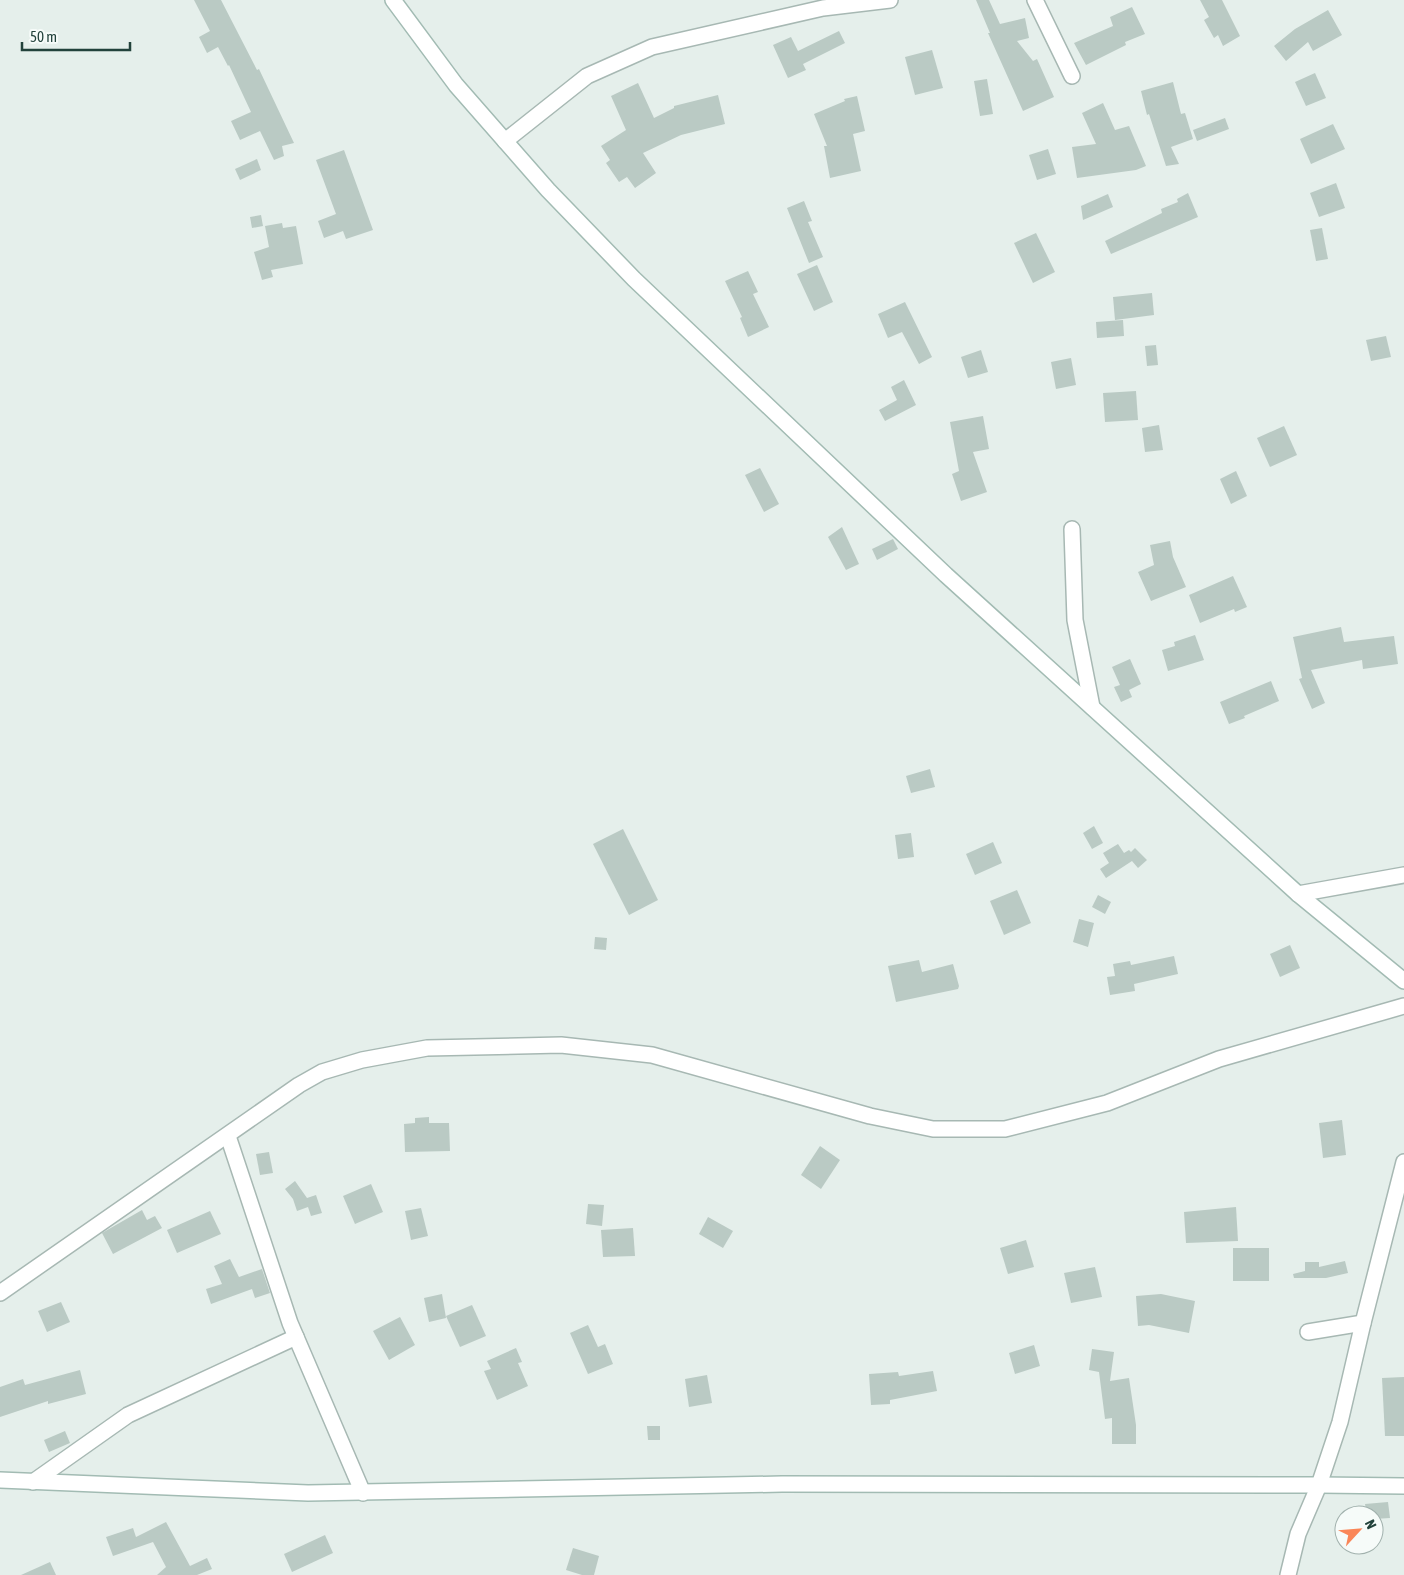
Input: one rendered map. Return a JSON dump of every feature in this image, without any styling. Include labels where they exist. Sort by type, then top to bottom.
[{"type":"street","points":[[393,0],[456,85],[548,190],[634,279],[946,575],[1298,894],[1404,981]]},
{"type":"street","points":[[505,141],[587,76],[652,48],[822,4],[890,0]]},
{"type":"street","points":[[1034,0],[1072,76]]},
{"type":"street","points":[[1072,529],[1075,620],[1092,708]]},
{"type":"street","points":[[1298,894],[1404,875]]},
{"type":"street","points":[[0,1293],[299,1085],[322,1072],[362,1060],[427,1048],[560,1044],[652,1055],[870,1116],[933,1129],[1005,1130],[1106,1103],[1219,1059],[1404,1006]]},
{"type":"street","points":[[228,1136],[296,1337],[363,1492]]},
{"type":"street","points":[[1288,1575],[1298,1534],[1319,1485],[1340,1422],[1404,1162]]},
{"type":"street","points":[[1308,1332],[1363,1323]]},
{"type":"street","points":[[33,1482],[128,1415],[296,1337]]},
{"type":"street","points":[[0,1480],[308,1494],[782,1484],[1404,1486]]},
{"type":"building","points":[[194,0],[221,0],[257,70],[259,69],[294,143],[282,146],[284,156],[274,160],[260,131],[240,140],[231,121],[251,112],[229,65],[218,47],[207,53],[199,37],[210,31]]},
{"type":"building","points":[[976,0],[989,0],[1000,24],[1025,18],[1029,38],[1017,41],[1033,61],[1037,59],[1054,97],[1023,111],[988,33],[990,33]]},
{"type":"building","points":[[1200,0],[1222,0],[1240,36],[1223,46],[1218,35],[1214,38],[1204,20],[1209,17]]},
{"type":"building","points":[[1132,7],[1145,34],[1125,42],[1126,45],[1086,65],[1074,43],[1113,26],[1110,17]]},
{"type":"building","points":[[1328,10],[1342,35],[1313,51],[1308,42],[1286,61],[1274,46],[1295,29]]},
{"type":"building","points":[[839,31],[845,43],[803,64],[806,70],[788,78],[773,45],[791,37],[798,51]]},
{"type":"building","points":[[932,50],[943,88],[915,95],[905,57]]},
{"type":"building","points":[[1315,73],[1326,98],[1306,106],[1295,82]]},
{"type":"building","points":[[987,79],[993,114],[980,116],[974,81]]},
{"type":"building","points":[[1173,82],[1181,114],[1185,113],[1193,139],[1171,147],[1179,164],[1166,166],[1149,114],[1147,115],[1141,91]]},
{"type":"building","points":[[638,83],[654,118],[674,108],[674,106],[718,95],[725,124],[681,135],[643,153],[656,173],[635,188],[627,177],[619,182],[606,163],[610,160],[601,146],[626,130],[611,96]]},
{"type":"building","points":[[857,96],[865,131],[853,134],[861,171],[830,178],[824,146],[827,146],[814,114],[845,101],[844,99]]},
{"type":"building","points":[[1103,103],[1115,130],[1129,126],[1146,166],[1136,170],[1077,178],[1072,147],[1096,144],[1082,113]]},
{"type":"building","points":[[1225,118],[1229,129],[1197,141],[1193,130]]},
{"type":"building","points":[[1333,124],[1345,149],[1311,164],[1300,139]]},
{"type":"building","points":[[1048,149],[1056,174],[1037,180],[1029,155]]},
{"type":"building","points":[[344,150],[373,230],[346,239],[343,231],[324,238],[318,221],[336,214],[316,160]]},
{"type":"building","points":[[257,159],[261,170],[240,180],[235,169]]},
{"type":"building","points":[[1336,183],[1345,208],[1319,217],[1310,193]]},
{"type":"building","points":[[1188,193],[1198,217],[1111,254],[1105,241],[1162,213],[1161,209],[1178,202],[1177,199]]},
{"type":"building","points":[[1108,194],[1113,207],[1083,220],[1081,206]]},
{"type":"building","points":[[804,201],[812,221],[808,222],[823,257],[809,263],[787,208]]},
{"type":"building","points":[[261,215],[263,226],[252,228],[250,217]]},
{"type":"building","points":[[282,223],[283,228],[296,226],[303,264],[271,270],[273,277],[262,280],[254,252],[269,247],[265,226]]},
{"type":"building","points":[[1322,228],[1328,259],[1316,261],[1310,230]]},
{"type":"building","points":[[1036,233],[1055,272],[1033,283],[1014,243]]},
{"type":"building","points":[[817,265],[833,302],[814,311],[797,274]]},
{"type":"building","points":[[748,271],[758,292],[753,294],[769,327],[748,337],[740,318],[742,317],[725,281]]},
{"type":"building","points":[[1152,293],[1154,315],[1115,320],[1113,297]]},
{"type":"building","points":[[905,302],[932,357],[919,364],[902,332],[888,338],[878,314]]},
{"type":"building","points":[[1123,320],[1124,336],[1097,338],[1096,322]]},
{"type":"building","points":[[1386,336],[1391,357],[1371,361],[1366,340]]},
{"type":"building","points":[[1156,345],[1158,365],[1147,366],[1145,346]]},
{"type":"building","points":[[981,350],[988,372],[968,378],[961,357]]},
{"type":"building","points":[[1071,358],[1076,385],[1056,389],[1051,362]]},
{"type":"building","points":[[904,380],[916,405],[885,421],[879,410],[897,400],[891,387]]},
{"type":"building","points":[[1136,391],[1138,420],[1105,422],[1103,393]]},
{"type":"building","points":[[983,416],[989,449],[973,452],[987,492],[961,501],[952,474],[959,471],[950,422]]},
{"type":"building","points":[[1159,425],[1163,450],[1145,452],[1142,428]]},
{"type":"building","points":[[1284,426],[1297,455],[1270,467],[1257,438]]},
{"type":"building","points":[[760,468],[779,504],[764,512],[745,475]]},
{"type":"building","points":[[1236,471],[1247,496],[1231,504],[1220,479]]},
{"type":"building","points":[[842,527],[859,564],[846,570],[828,537]]},
{"type":"building","points":[[893,539],[898,549],[877,560],[872,549]]},
{"type":"building","points":[[1170,541],[1173,557],[1186,587],[1151,601],[1138,572],[1154,565],[1150,545]]},
{"type":"building","points":[[1233,576],[1247,607],[1235,612],[1234,609],[1200,623],[1189,595]]},
{"type":"building","points":[[1341,627],[1344,642],[1394,636],[1398,664],[1363,669],[1362,660],[1311,670],[1325,703],[1312,709],[1299,679],[1302,678],[1293,637]]},
{"type":"building","points":[[1195,635],[1204,660],[1168,671],[1162,650],[1175,646],[1174,642]]},
{"type":"building","points":[[1130,659],[1141,684],[1129,690],[1132,697],[1121,702],[1114,687],[1120,685],[1112,667]]},
{"type":"building","points":[[1271,681],[1279,701],[1229,724],[1220,702]]},
{"type":"building","points":[[930,769],[935,787],[911,793],[906,776]]},
{"type":"building","points":[[1094,826],[1103,843],[1092,849],[1083,833]]},
{"type":"building","points":[[623,829],[658,900],[629,915],[593,844]]},
{"type":"building","points":[[911,833],[914,857],[898,859],[895,835]]},
{"type":"building","points":[[993,842],[1002,863],[975,875],[966,854]]},
{"type":"building","points":[[1118,844],[1124,853],[1129,850],[1131,852],[1135,848],[1147,860],[1138,868],[1132,861],[1106,878],[1100,869],[1109,863],[1103,853]]},
{"type":"building","points":[[1017,890],[1031,923],[1004,935],[990,901]]},
{"type":"building","points":[[1098,895],[1111,902],[1105,914],[1092,907]]},
{"type":"building","points":[[1079,919],[1094,923],[1088,947],[1073,942]]},
{"type":"building","points":[[595,937],[607,938],[606,950],[594,949]]},
{"type":"building","points":[[1290,945],[1300,968],[1280,977],[1270,954]]},
{"type":"building","points":[[1174,956],[1178,974],[1134,984],[1135,991],[1110,995],[1107,977],[1115,976],[1113,964],[1130,961],[1131,965]]},
{"type":"building","points":[[919,960],[922,972],[953,964],[959,986],[958,989],[896,1002],[888,966]]},
{"type":"building","points":[[429,1117],[429,1123],[449,1123],[450,1151],[405,1152],[404,1124],[415,1123],[415,1118]]},
{"type":"building","points":[[1342,1120],[1346,1155],[1323,1158],[1319,1123]]},
{"type":"building","points":[[820,1146],[840,1160],[821,1189],[801,1175]]},
{"type":"building","points":[[269,1152],[273,1173],[260,1175],[256,1154]]},
{"type":"building","points":[[295,1181],[307,1198],[316,1195],[322,1213],[311,1216],[308,1207],[297,1211],[293,1199],[285,1189]]},
{"type":"building","points":[[371,1184],[383,1212],[355,1224],[343,1196]]},
{"type":"building","points":[[588,1204],[604,1205],[602,1226],[586,1224]]},
{"type":"building","points":[[1236,1207],[1238,1241],[1186,1243],[1184,1212]]},
{"type":"building","points":[[421,1208],[428,1236],[411,1240],[405,1211]]},
{"type":"building","points":[[142,1210],[147,1220],[155,1216],[162,1228],[113,1254],[102,1233]]},
{"type":"building","points":[[210,1211],[221,1234],[177,1253],[167,1230]]},
{"type":"building","points":[[708,1217],[733,1231],[723,1248],[699,1234]]},
{"type":"building","points":[[633,1228],[635,1256],[603,1257],[601,1230]]},
{"type":"building","points":[[1026,1240],[1034,1267],[1008,1274],[1000,1248]]},
{"type":"building","points":[[1233,1248],[1269,1248],[1269,1281],[1233,1281]]},
{"type":"building","points":[[230,1259],[239,1277],[262,1269],[270,1293],[255,1298],[252,1289],[211,1304],[206,1289],[222,1284],[214,1266]]},
{"type":"building","points":[[1345,1261],[1348,1273],[1326,1278],[1294,1278],[1293,1274],[1305,1271],[1305,1262],[1319,1262],[1319,1267]]},
{"type":"building","points":[[1095,1267],[1102,1297],[1071,1303],[1064,1273]]},
{"type":"building","points":[[442,1294],[446,1318],[429,1322],[424,1298]]},
{"type":"building","points":[[1161,1294],[1195,1301],[1189,1333],[1149,1325],[1138,1326],[1136,1296]]},
{"type":"building","points":[[61,1302],[70,1322],[47,1332],[38,1311]]},
{"type":"building","points":[[472,1305],[486,1336],[460,1347],[446,1316]]},
{"type":"building","points":[[400,1317],[415,1345],[389,1360],[373,1331]]},
{"type":"building","points":[[588,1325],[598,1347],[605,1344],[613,1364],[588,1374],[570,1333]]},
{"type":"building","points":[[1034,1345],[1040,1366],[1015,1374],[1009,1353]]},
{"type":"building","points":[[516,1348],[522,1362],[518,1363],[528,1386],[497,1400],[484,1371],[491,1369],[487,1361]]},
{"type":"building","points":[[1092,1349],[1114,1352],[1110,1381],[1129,1378],[1136,1425],[1136,1444],[1112,1444],[1112,1418],[1105,1419],[1099,1372],[1089,1370]]},
{"type":"building","points":[[80,1370],[86,1394],[48,1404],[48,1401],[0,1417],[0,1387],[23,1379],[25,1385]]},
{"type":"building","points":[[933,1371],[937,1391],[890,1400],[890,1404],[871,1405],[869,1374],[898,1372],[899,1376]]},
{"type":"building","points":[[707,1375],[712,1403],[689,1407],[685,1379]]},
{"type":"building","points":[[1404,1377],[1404,1436],[1385,1436],[1382,1378]]},
{"type":"building","points":[[647,1426],[660,1426],[660,1440],[648,1440]]},
{"type":"building","points":[[65,1431],[70,1443],[49,1452],[44,1440]]},
{"type":"building","points":[[1388,1502],[1390,1518],[1384,1518],[1384,1505],[1365,1504]]},
{"type":"building","points":[[166,1522],[190,1566],[207,1558],[212,1569],[197,1575],[157,1575],[166,1567],[153,1542],[113,1556],[106,1537],[133,1528],[136,1537]]},
{"type":"building","points":[[325,1535],[333,1553],[292,1572],[284,1554]]},
{"type":"building","points":[[573,1548],[599,1556],[594,1575],[582,1575],[566,1570]]},
{"type":"building","points":[[50,1562],[56,1575],[21,1575]]}]
